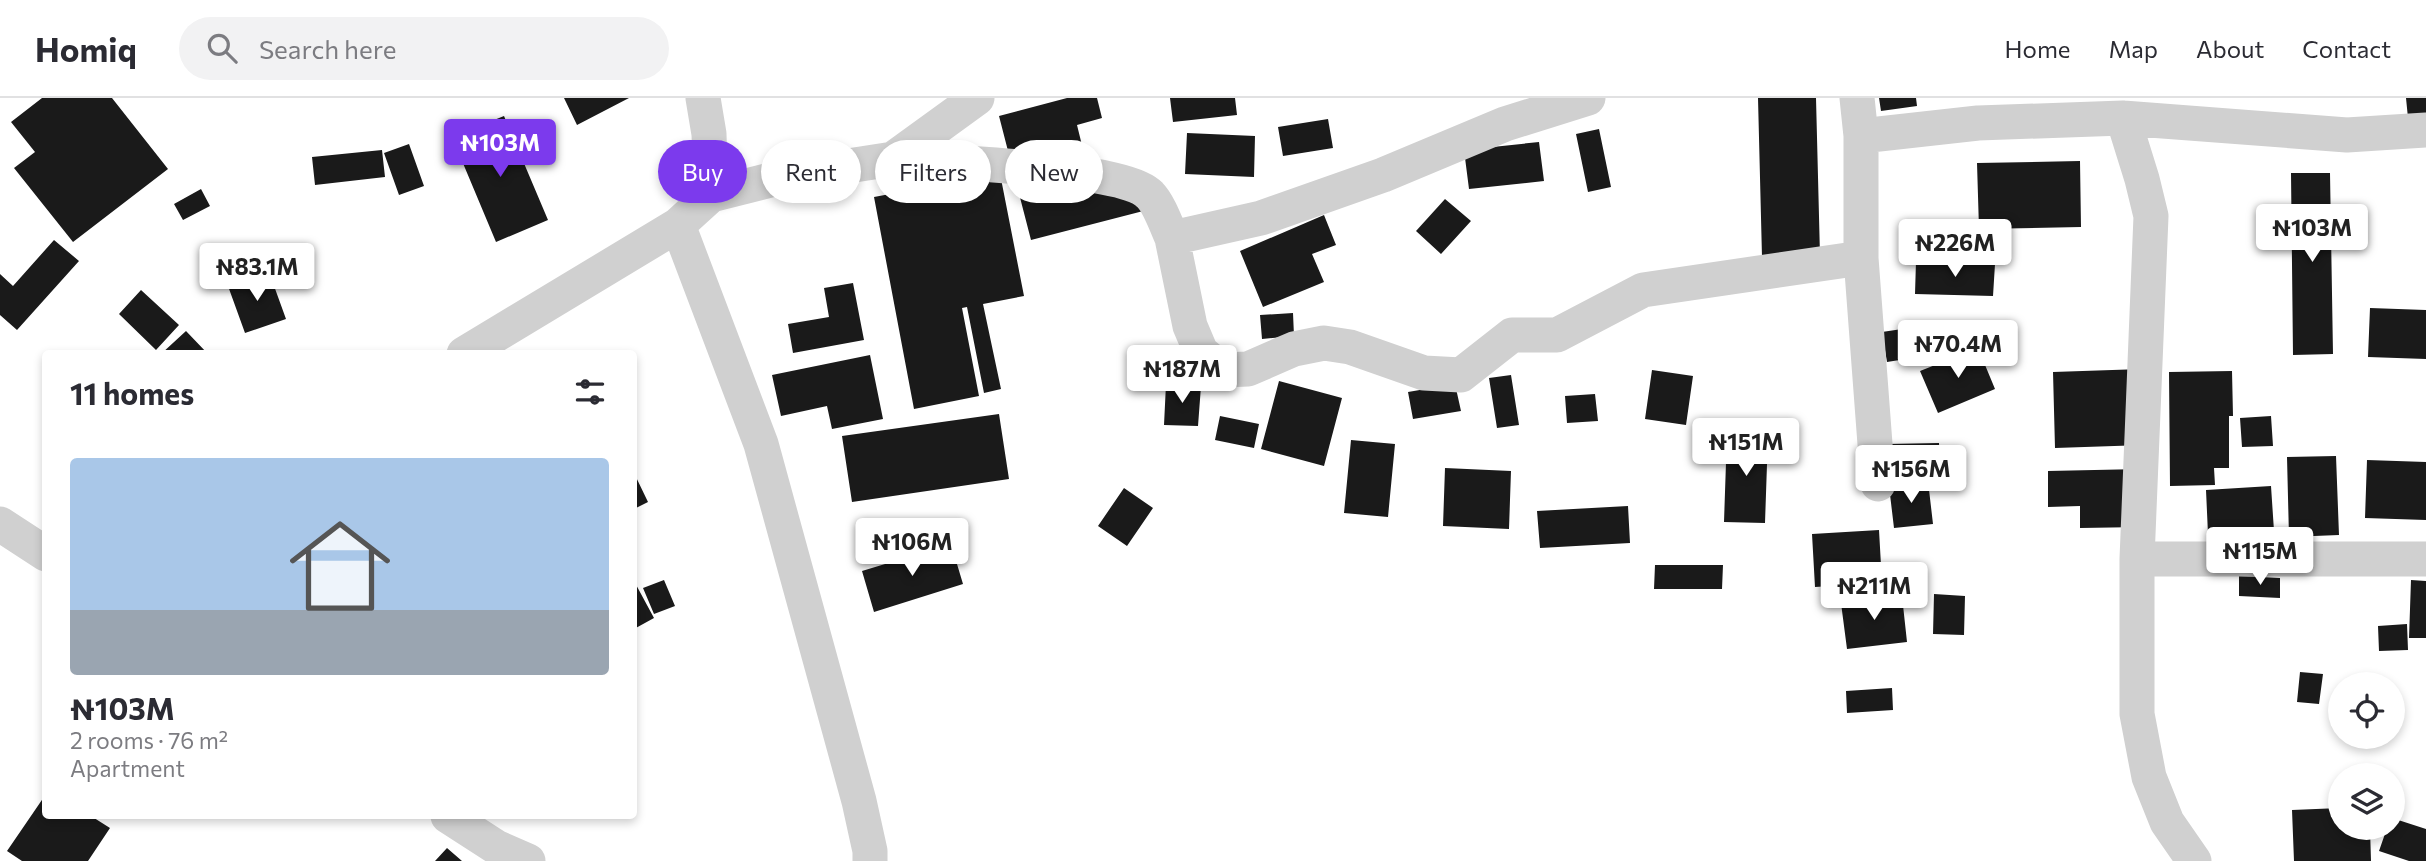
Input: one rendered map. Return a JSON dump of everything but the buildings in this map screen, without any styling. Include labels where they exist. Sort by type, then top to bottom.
[{"type":"street","points":[[703,98],[709,140]]},
{"type":"street","points":[[918,140],[977,98]]},
{"type":"street","points":[[1172,238],[1261,218],[1383,175],[1505,124],[1588,98]]},
{"type":"street","points":[[1857,98],[1861,136],[1861,258],[1878,484]]},
{"type":"street","points":[[1861,136],[1978,123],[2123,118],[2347,135],[2426,130]]},
{"type":"street","points":[[2123,118],[2151,216],[2137,559],[2137,714],[2149,778],[2167,822],[2194,861]]},
{"type":"street","points":[[747,186],[790,175],[875,162]]},
{"type":"street","points":[[991,165],[1037,168],[1118,180],[1150,195],[1172,238],[1190,326],[1201,352],[1223,370],[1248,369],[1294,349],[1325,343],[1350,347],[1424,373],[1461,375],[1512,335],[1557,335],[1643,290],[1861,258]]},
{"type":"street","points":[[471,350],[678,225],[702,203]]},
{"type":"street","points":[[678,225],[761,444],[859,801],[870,861]]},
{"type":"street","points":[[0,524],[42,551]]},
{"type":"street","points":[[2137,559],[2426,559]]},
{"type":"street","points":[[453,819],[496,847],[528,861]]}]
